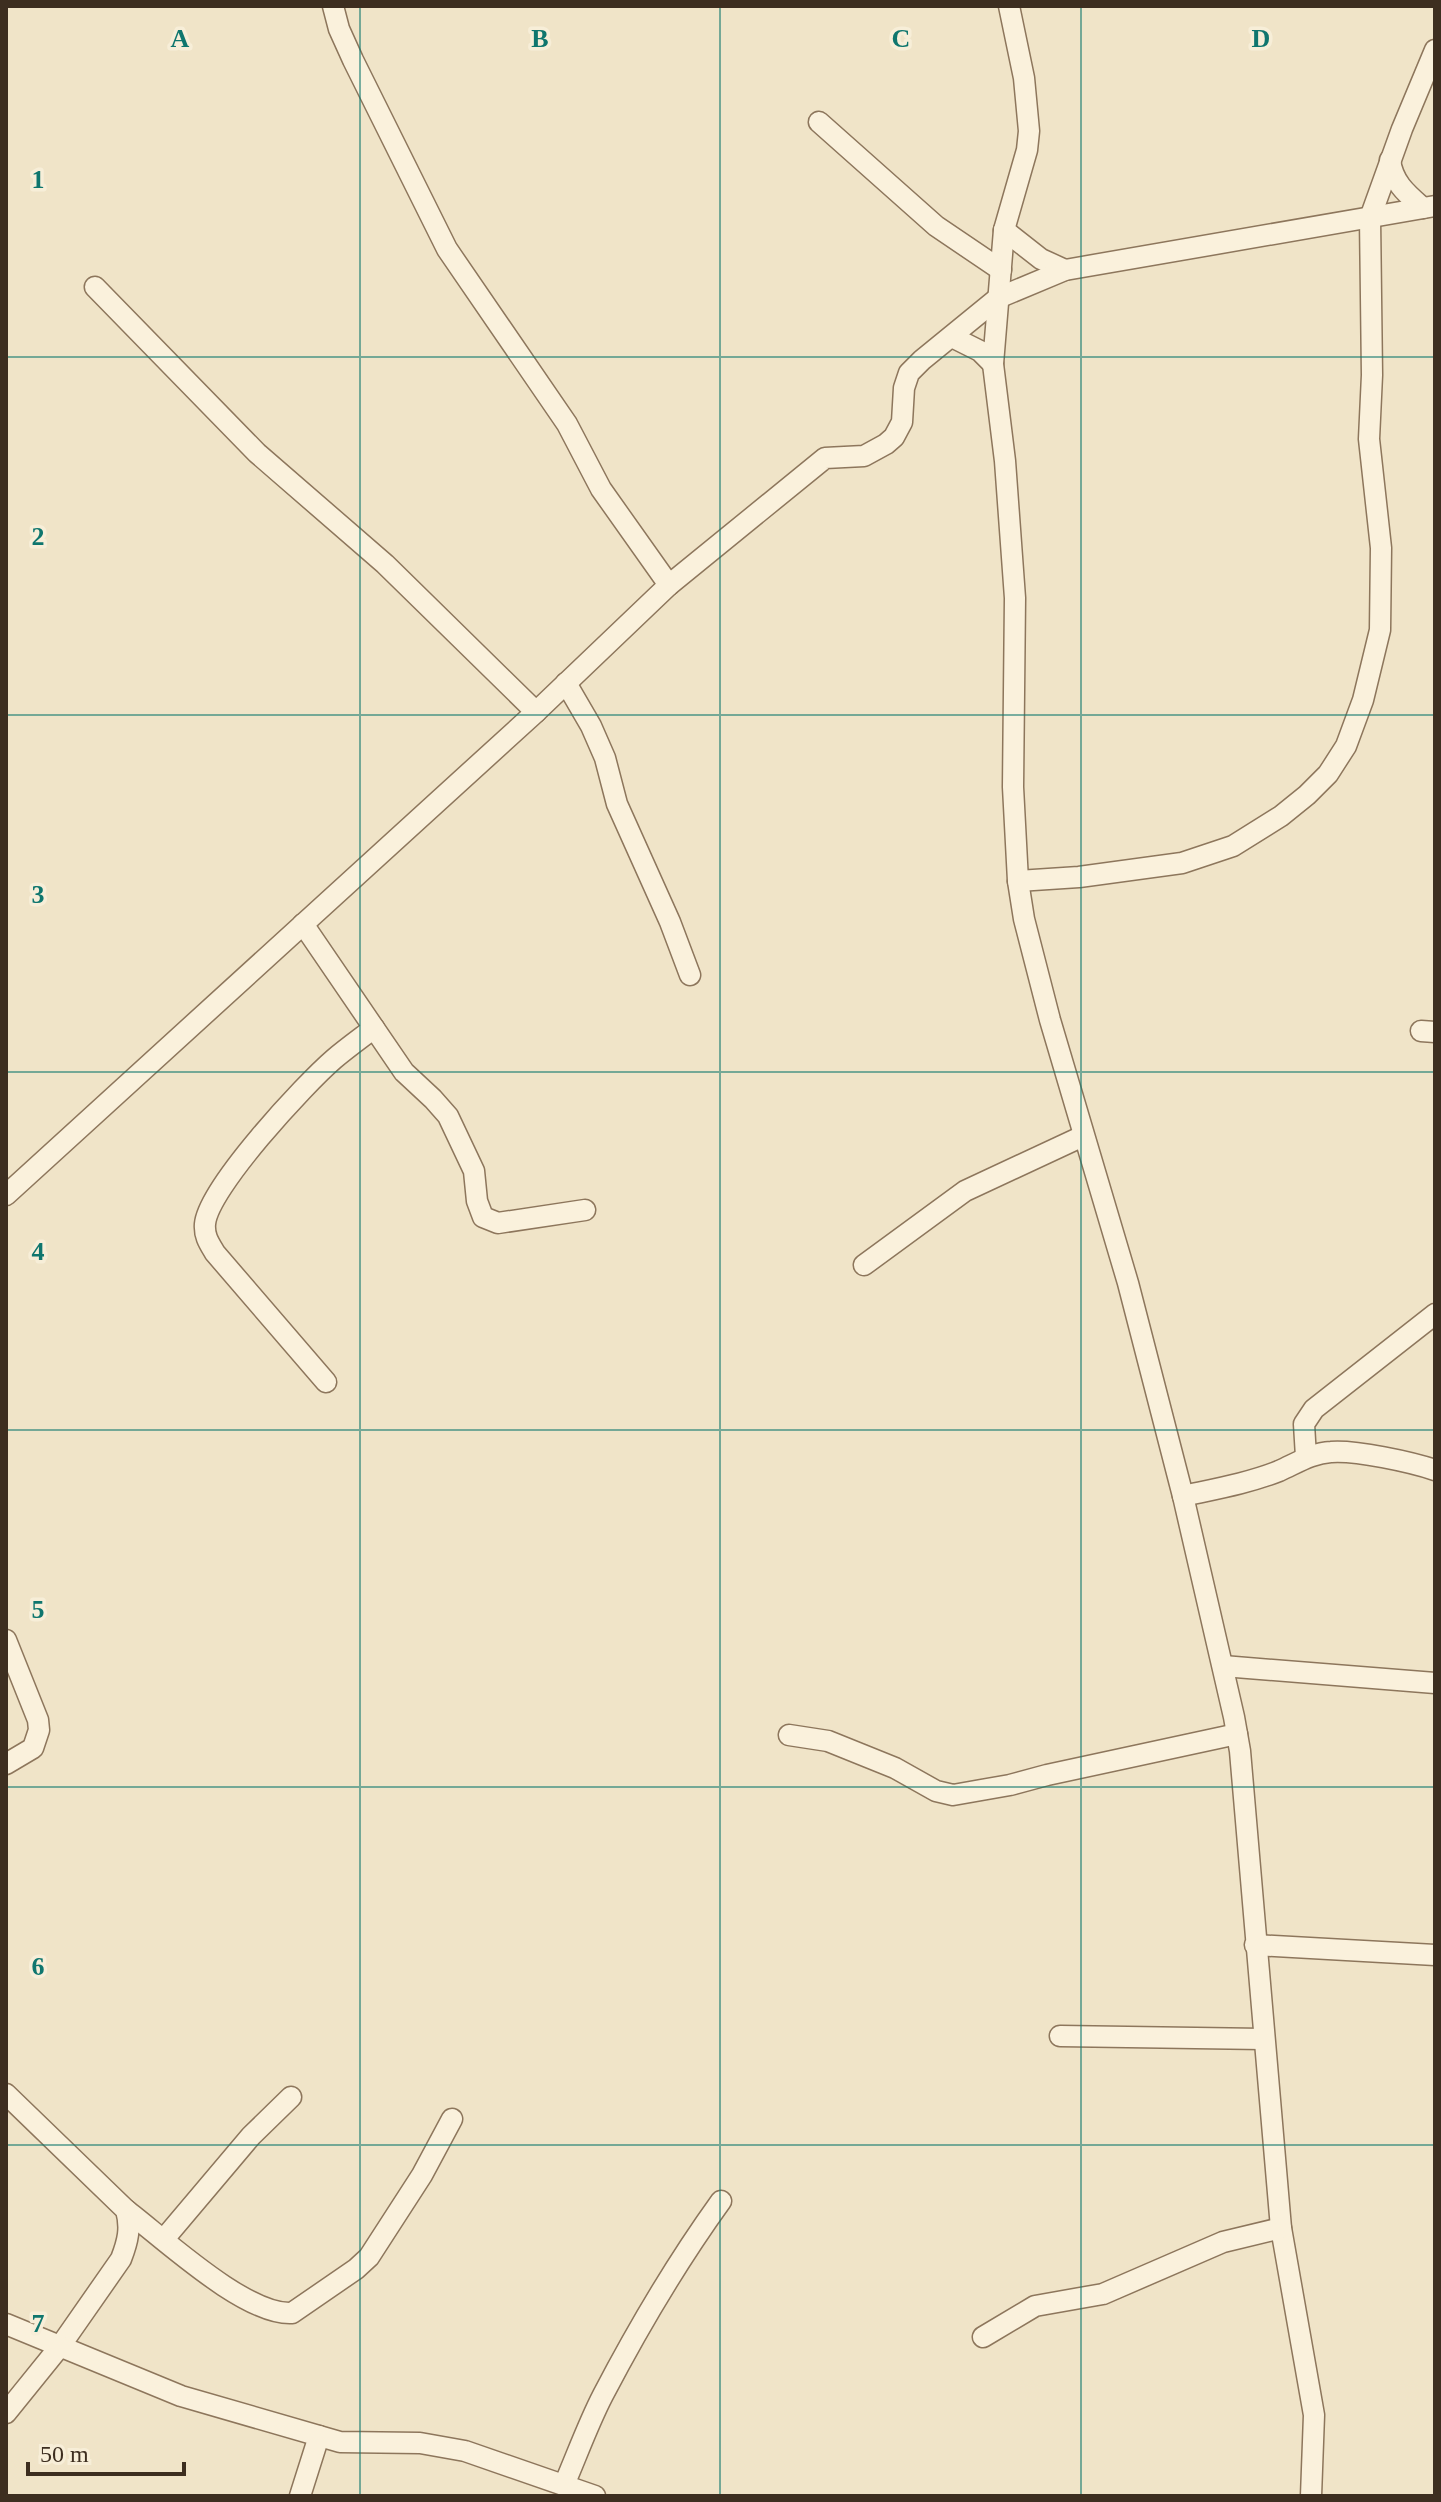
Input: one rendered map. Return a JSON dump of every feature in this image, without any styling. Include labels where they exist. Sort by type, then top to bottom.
[{"type":"street","points":[[333,6],[353,60],[447,249],[567,424],[601,489],[669,585]]},
{"type":"street","points":[[1009,6],[1024,78],[1029,131],[1027,150],[1004,230],[993,364],[1005,461],[1015,598],[1013,799],[1018,881],[1037,973],[1128,1283],[1183,1496],[1237,1734],[1281,2228],[1314,2415],[1311,2496]]},
{"type":"street","points":[[1018,881],[1079,877],[1182,863],[1233,846],[1281,816],[1307,795],[1328,774],[1346,746],[1363,700],[1380,630],[1381,548],[1369,439],[1372,375],[1370,218],[1435,50]]},
{"type":"street","points":[[819,122],[936,226],[1001,270]]},
{"type":"street","points":[[1390,160],[1398,185],[1429,207]]},
{"type":"street","points":[[6,1195],[536,712],[669,585],[825,458],[864,456],[894,437],[902,422],[904,388],[909,373],[998,298],[1065,270],[1429,207]]},
{"type":"street","points":[[1004,230],[1041,259],[1065,270]]},
{"type":"street","points":[[95,287],[257,453],[385,564],[536,712]]},
{"type":"street","points":[[952,337],[980,351],[993,364]]},
{"type":"street","points":[[566,683],[605,758],[617,804],[670,922],[690,975]]},
{"type":"street","points":[[303,924],[404,1072],[448,1116],[474,1171],[477,1201],[483,1217],[498,1223],[585,1210]]},
{"type":"street","points":[[326,1382],[215,1253],[205,1238],[205,1221],[237,1165],[280,1114],[334,1058],[374,1028]]},
{"type":"street","points":[[864,1265],[965,1191],[1083,1136]]},
{"type":"street","points":[[1306,1457],[1304,1424],[1314,1409],[1435,1314]]},
{"type":"street","points":[[1183,1496],[1279,1471],[1306,1457],[1330,1452],[1348,1452],[1435,1470]]},
{"type":"street","points":[[6,1640],[38,1720],[39,1730],[33,1748],[6,1764]]},
{"type":"street","points":[[1223,1666],[1435,1683]]},
{"type":"street","points":[[789,1735],[828,1741],[895,1768],[936,1791],[953,1795],[1237,1734]]},
{"type":"street","points":[[1255,1945],[1435,1955]]},
{"type":"street","points":[[1060,2036],[1263,2039]]},
{"type":"street","points":[[6,2094],[126,2210],[235,2293],[280,2314],[292,2313],[369,2257],[416,2185],[452,2119]]},
{"type":"street","points":[[164,2239],[251,2136],[291,2097]]},
{"type":"street","points":[[551,2486],[689,2246],[721,2201]]},
{"type":"street","points":[[6,2413],[61,2345],[121,2259],[129,2234],[126,2210]]},
{"type":"street","points":[[983,2337],[1035,2306],[1103,2294],[1223,2242],[1281,2228]]},
{"type":"street","points":[[6,2324],[181,2396],[340,2442],[437,2444],[465,2451],[551,2486],[595,2496]]},
{"type":"street","points":[[300,2496],[319,2436]]}]
